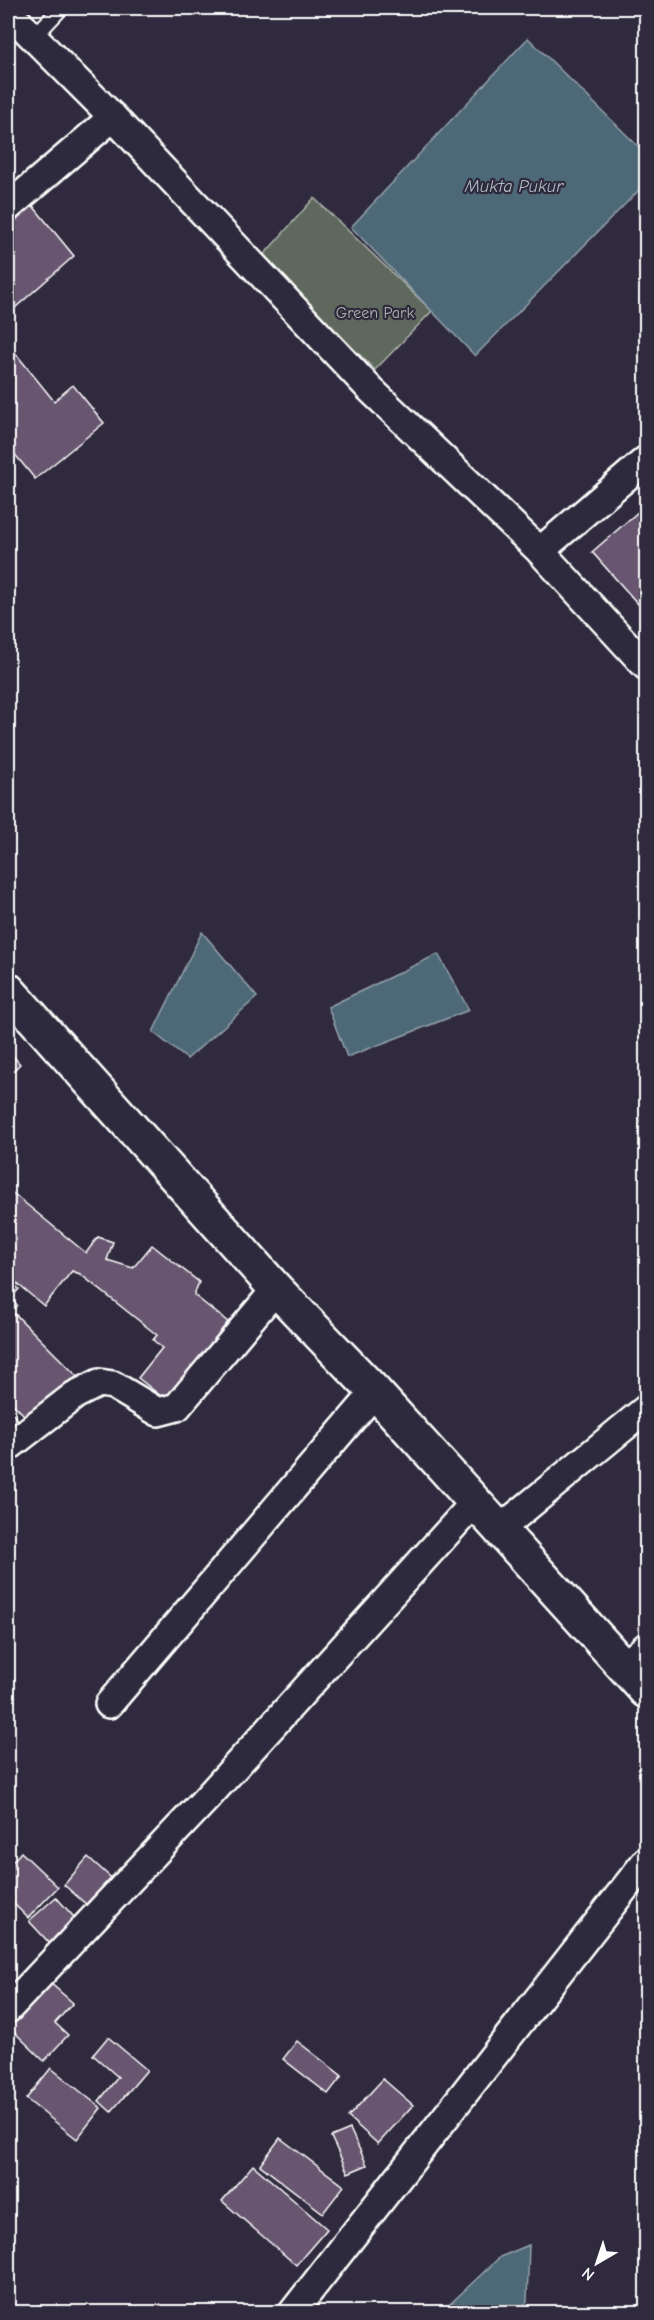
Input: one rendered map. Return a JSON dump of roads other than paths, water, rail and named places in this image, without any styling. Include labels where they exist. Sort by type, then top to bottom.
[{"type":"street","points":[[8,12],[113,117],[371,390],[540,551],[646,666]]},
{"type":"street","points":[[8,207],[113,117]]},
{"type":"street","points":[[540,551],[646,460]]},
{"type":"street","points":[[8,990],[276,1289],[375,1392],[500,1529],[635,1657],[646,1691]]},
{"type":"street","points":[[8,1447],[75,1395],[99,1383],[113,1385],[158,1412],[177,1407],[276,1289]]},
{"type":"street","points":[[110,1704],[375,1392]]},
{"type":"street","points":[[500,1529],[646,1410]]},
{"type":"street","points":[[8,2009],[205,1800],[475,1502]]},
{"type":"street","points":[[293,2313],[646,1861]]},
{"type":"lane","points":[[33,38],[61,8]]},
{"type":"water","name":"Mukta Pukur","points":[[528,38],[646,154],[646,183],[475,356],[351,227]]},
{"type":"water","points":[[202,932],[257,997],[187,1059],[153,1032]]},
{"type":"water","points":[[438,954],[469,1010],[347,1057],[328,1007]]},
{"type":"water","points":[[529,2245],[527,2302],[519,2312],[458,2312],[450,2304],[500,2257]]},
{"type":"park label","name":"Green Park","points":[[375,312]]}]
